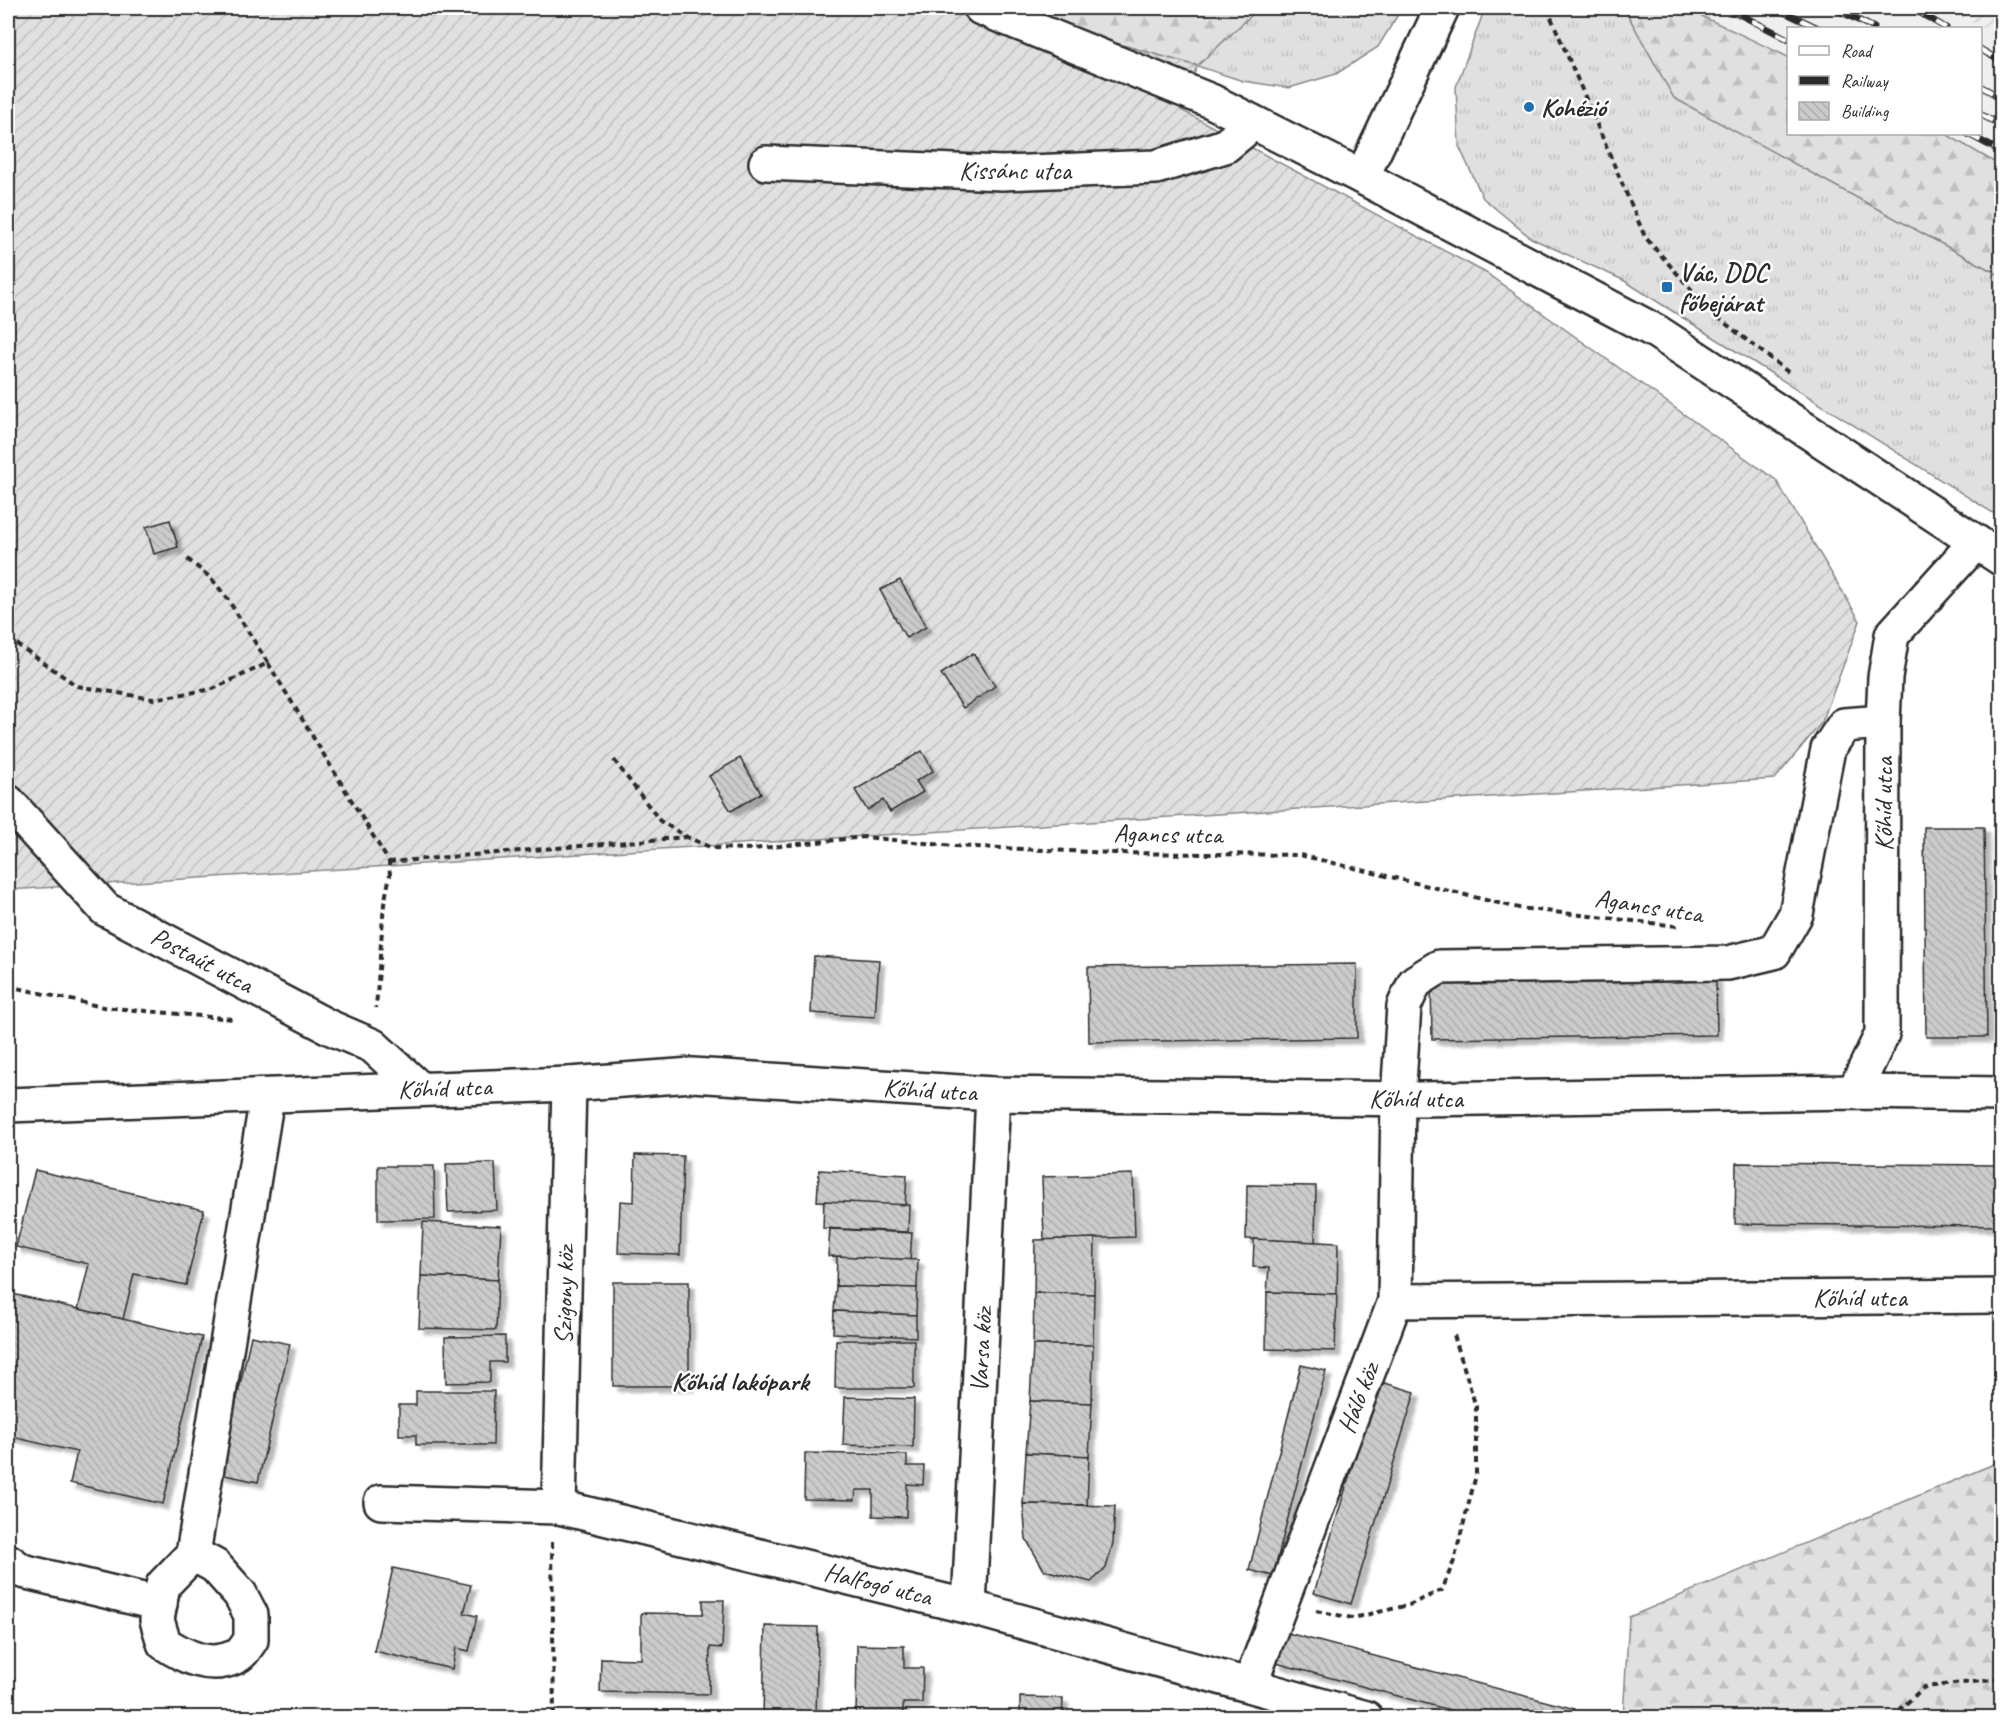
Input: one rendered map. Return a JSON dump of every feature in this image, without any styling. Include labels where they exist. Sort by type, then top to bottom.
[{"type":"street","points":[[981,8],[1211,101],[1362,177],[1658,332],[1989,551]]},
{"type":"street","points":[[1362,177],[1442,8]]},
{"type":"street","name":"Kissánc utca","points":[[766,163],[1002,173],[1156,167],[1225,146],[1253,123]]},
{"type":"street","name":"Kőhíd utca","points":[[1854,1092],[1882,1034],[1883,722],[1892,634],[1989,551]]},
{"type":"street","name":"Háló köz","points":[[1250,1685],[1395,1300],[1398,1099],[1404,1006],[1415,982],[1439,968],[1728,963],[1774,952],[1796,914],[1828,749],[1844,725],[1883,722]]},
{"type":"street","name":"Postaút utca","points":[[8,802],[105,909],[329,1027],[373,1046],[420,1089]]},
{"type":"street","name":"Kőhíd utca","points":[[8,1105],[569,1084],[692,1075],[993,1094],[1398,1099],[1854,1092],[2001,1094]]},
{"type":"street","name":"Szigony köz","points":[[559,1507],[569,1084]]},
{"type":"street","name":"Varsa köz","points":[[969,1607],[993,1094]]},
{"type":"street","points":[[193,1554],[214,1566],[240,1594],[251,1615],[251,1640],[237,1657],[214,1662],[186,1658],[164,1643],[157,1620],[163,1585],[193,1554],[267,1096]]},
{"type":"street","name":"Kőhíd utca","points":[[1395,1300],[2001,1296]]},
{"type":"street","name":"Halfogó utca","points":[[381,1502],[559,1507],[969,1607],[1366,1718]]},
{"type":"street","points":[[8,1561],[22,1571],[160,1604]]},
{"type":"path","points":[[1547,8],[1645,237],[1712,313],[1795,378],[1808,399],[1794,422]]},
{"type":"path","points":[[186,558],[211,578],[227,598],[389,862],[390,875],[384,904],[373,1046]]},
{"type":"path","points":[[8,638],[77,686],[153,699],[213,689],[268,663]]},
{"type":"path","name":"Agancs utca","points":[[614,760],[660,821],[712,848],[752,849],[864,837],[954,846],[1114,853],[1300,855],[1520,908],[1680,926]]},
{"type":"path","points":[[389,862],[687,837]]},
{"type":"path","points":[[8,986],[103,1007],[234,1019]]},
{"type":"path","points":[[1280,1604],[1353,1618],[1409,1605],[1442,1590],[1454,1561],[1476,1475],[1476,1407],[1443,1300]]},
{"type":"path","points":[[1892,1718],[1924,1687],[2001,1679]]},
{"type":"shaded area","points":[[1685,8],[1944,8],[1981,27],[1787,27],[1787,57]]},
{"type":"shaded area","points":[[1944,8],[1982,8],[2001,21],[2001,37]]},
{"type":"shaded area","points":[[1982,27],[2001,37],[2001,166],[1948,135],[1982,135]]},
{"type":"green space","points":[[8,8],[990,8],[1197,66],[1181,110],[1486,273],[1776,480],[1860,621],[1822,722],[1775,779],[8,890]]},
{"type":"green space","points":[[990,8],[1259,8],[1197,66]]},
{"type":"green space","points":[[1259,8],[1402,8],[1378,47],[1336,74],[1289,88],[1243,81],[1197,66]]},
{"type":"green space","points":[[1485,8],[1624,8],[1674,98],[2001,276],[2001,518],[1623,280],[1531,238],[1483,198],[1459,146],[1456,87]]},
{"type":"green space","points":[[1624,8],[1685,8],[1787,57],[1787,135],[1948,135],[2001,166],[2001,276],[1674,98]]},
{"type":"green space","points":[[2001,1461],[2001,1717],[1623,1717],[1629,1617]]},
{"type":"building","points":[[170,520],[178,547],[154,554],[146,527]]},
{"type":"building","points":[[900,580],[926,627],[906,638],[880,590]]},
{"type":"building","points":[[973,653],[995,686],[963,708],[941,674]]},
{"type":"building","points":[[922,751],[933,771],[916,781],[923,792],[890,812],[883,800],[867,810],[855,790]]},
{"type":"building","points":[[740,758],[761,793],[731,811],[709,776]]},
{"type":"building","points":[[1924,827],[1984,827],[1987,1037],[1926,1037]]},
{"type":"building","points":[[814,956],[879,960],[875,1017],[811,1013]]},
{"type":"building","points":[[1357,964],[1357,1038],[1089,1042],[1088,967]]},
{"type":"building","points":[[1716,977],[1717,1035],[1432,1039],[1431,981]]},
{"type":"building","points":[[635,1155],[683,1156],[680,1255],[618,1253],[620,1201],[634,1202]]},
{"type":"building","points":[[495,1163],[497,1210],[448,1212],[446,1164]]},
{"type":"building","points":[[1736,1163],[2002,1165],[2002,1226],[1735,1224]]},
{"type":"building","points":[[378,1166],[434,1166],[435,1219],[378,1220]]},
{"type":"building","points":[[35,1170],[204,1210],[186,1285],[134,1274],[123,1319],[78,1309],[89,1264],[16,1247]]},
{"type":"building","points":[[819,1170],[907,1175],[905,1206],[817,1201]]},
{"type":"building","points":[[1133,1174],[1135,1237],[1044,1240],[1042,1177]]},
{"type":"building","points":[[1247,1185],[1316,1186],[1315,1242],[1246,1239]]},
{"type":"building","points":[[824,1201],[909,1205],[908,1232],[823,1228]]},
{"type":"building","points":[[423,1222],[501,1226],[498,1280],[421,1276]]},
{"type":"building","points":[[830,1229],[912,1233],[910,1260],[828,1256]]},
{"type":"building","points":[[1095,1238],[1094,1294],[1034,1293],[1035,1240]]},
{"type":"building","points":[[1254,1239],[1338,1243],[1337,1294],[1267,1292],[1269,1268],[1253,1267]]},
{"type":"building","points":[[837,1256],[918,1260],[917,1288],[836,1286]]},
{"type":"building","points":[[421,1276],[498,1280],[496,1330],[419,1328]]},
{"type":"building","points":[[613,1282],[689,1282],[689,1386],[613,1386]]},
{"type":"building","points":[[836,1286],[917,1288],[916,1315],[834,1311]]},
{"type":"building","points":[[1267,1292],[1337,1294],[1335,1351],[1266,1349]]},
{"type":"building","points":[[8,1293],[202,1337],[163,1504],[70,1483],[77,1452],[8,1436]]},
{"type":"building","points":[[1034,1293],[1094,1294],[1093,1345],[1033,1345]]},
{"type":"building","points":[[834,1311],[916,1315],[916,1337],[833,1333]]},
{"type":"building","points":[[251,1336],[290,1344],[258,1482],[220,1474]]},
{"type":"building","points":[[505,1336],[505,1362],[490,1362],[490,1382],[446,1383],[445,1337]]},
{"type":"building","points":[[836,1340],[914,1340],[914,1388],[835,1388]]},
{"type":"building","points":[[1033,1345],[1093,1345],[1092,1403],[1030,1401]]},
{"type":"building","points":[[1301,1365],[1326,1371],[1273,1576],[1249,1570]]},
{"type":"building","points":[[1378,1381],[1415,1392],[1351,1604],[1314,1593]]},
{"type":"building","points":[[416,1391],[494,1391],[493,1445],[416,1445],[416,1435],[399,1435],[399,1405],[416,1405]]},
{"type":"building","points":[[845,1397],[914,1399],[913,1447],[843,1445]]},
{"type":"building","points":[[1030,1401],[1092,1403],[1089,1456],[1026,1453]]},
{"type":"building","points":[[805,1453],[907,1455],[907,1466],[924,1466],[923,1485],[907,1484],[906,1517],[873,1516],[873,1490],[856,1490],[855,1500],[804,1499]]},
{"type":"building","points":[[1026,1453],[1089,1456],[1087,1505],[1023,1504]]},
{"type":"building","points":[[1023,1504],[1115,1506],[1113,1543],[1106,1568],[1091,1582],[1044,1570],[1026,1539]]},
{"type":"building","points":[[393,1568],[471,1585],[464,1613],[477,1616],[469,1651],[456,1648],[452,1669],[374,1651]]},
{"type":"building","points":[[703,1600],[724,1600],[722,1648],[710,1647],[709,1694],[600,1692],[601,1658],[641,1659],[641,1613],[703,1614]]},
{"type":"building","points":[[765,1626],[818,1627],[816,1718],[763,1718]]},
{"type":"building","points":[[1284,1632],[1575,1709],[1573,1718],[1479,1718],[1276,1663]]},
{"type":"building","points":[[857,1645],[904,1646],[904,1668],[923,1668],[922,1703],[903,1703],[903,1718],[856,1718]]},
{"type":"building","points":[[1020,1697],[1063,1698],[1062,1718],[1020,1718]]},
{"type":"railway","points":[[1727,8],[1787,38]]},
{"type":"railway","points":[[1776,8],[1816,27]]},
{"type":"railway","points":[[1834,8],[1872,27]]},
{"type":"railway","points":[[1912,8],[1944,27]]},
{"type":"railway","points":[[1982,50],[2002,62]]},
{"type":"railway","points":[[1982,87],[2002,98]]},
{"type":"railway","points":[[1982,115],[2002,126]]},
{"type":"railway","points":[[1970,135],[2002,152]]},
{"type":"place","name":"Kohézió","points":[[1529,107]]},
{"type":"place","name":"Vác, DDC főbejárat","points":[[1667,287]]},
{"type":"district","name":"Kőhíd lakópark","points":[[740,1381]]}]
